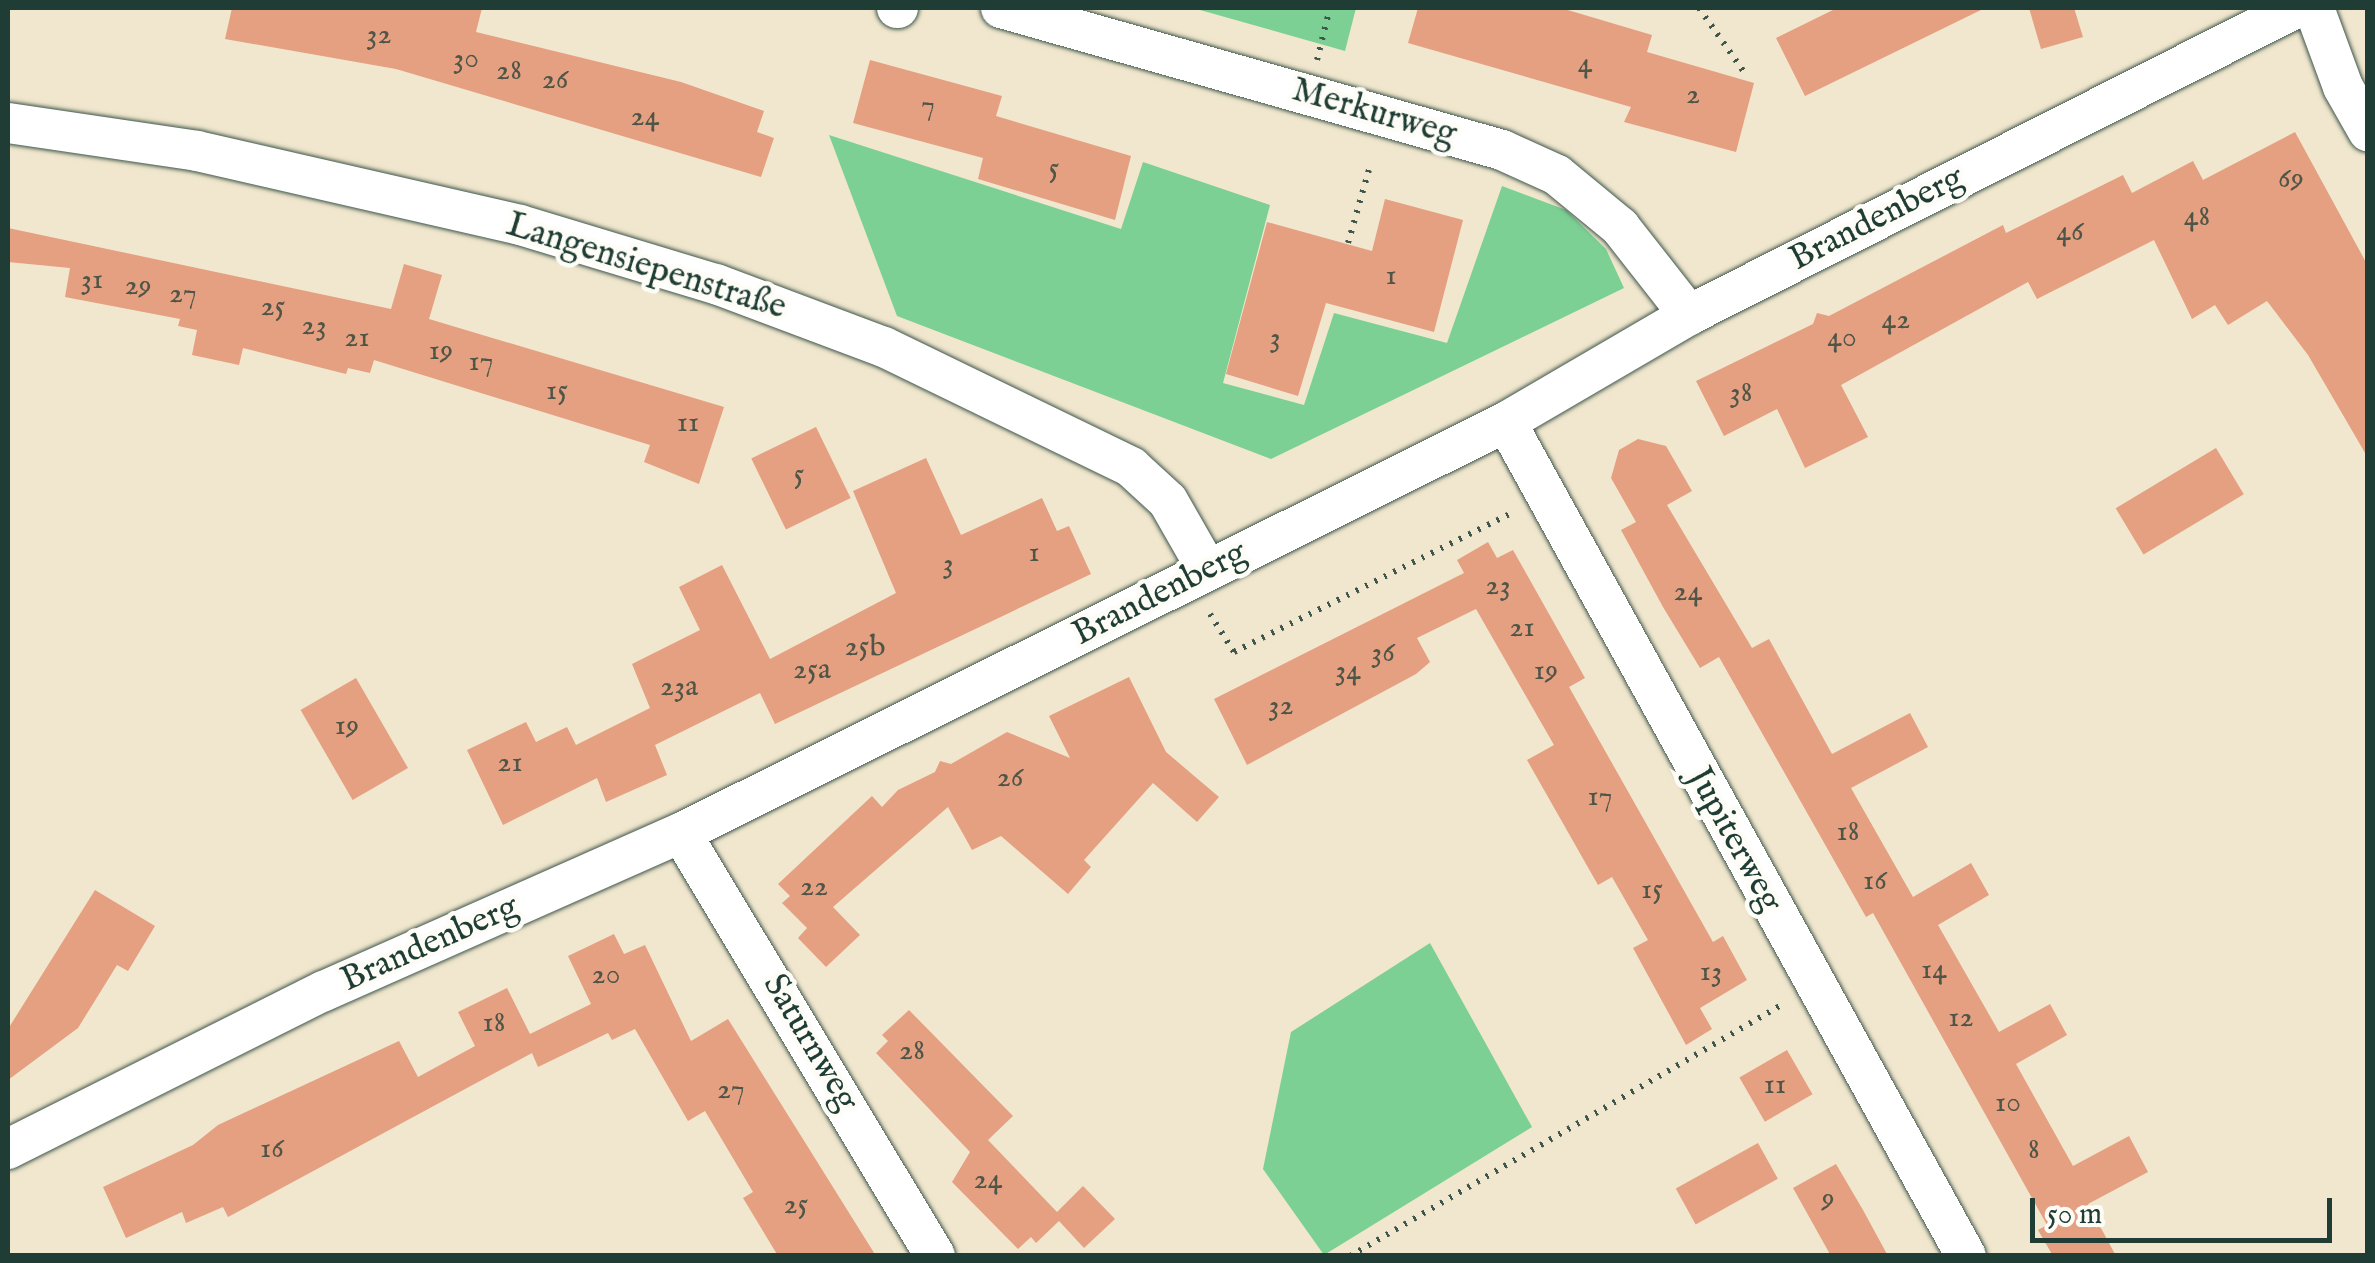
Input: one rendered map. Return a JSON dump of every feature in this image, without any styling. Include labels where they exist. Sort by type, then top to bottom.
[{"type":"street","name":"Merkurweg","points":[[1002,8],[1502,150],[1557,175],[1620,227],[1689,315]]},
{"type":"street","name":"Brandenberg","points":[[8,1149],[324,991],[681,833],[1506,422],[1689,315],[2296,8]]},
{"type":"street","points":[[2314,8],[2342,87],[2368,131]]},
{"type":"street","name":"Langensiepenstraße","points":[[8,123],[216,155],[520,225],[716,284],[884,347],[1132,467],[1168,501],[1198,574]]},
{"type":"street","name":"Jupiterweg","points":[[1506,422],[1543,498],[1966,1256]]},
{"type":"street","name":"Saturnweg","points":[[681,833],[935,1256]]},
{"type":"path","points":[[1308,95],[1330,8]]},
{"type":"path","points":[[1699,8],[1744,72]]},
{"type":"path","points":[[1348,243],[1369,170]]},
{"type":"path","points":[[1198,574],[1234,652],[1543,498]]},
{"type":"path","points":[[1350,1256],[1814,984]]},
{"type":"green space","points":[[1193,8],[1356,8],[1345,51]]},
{"type":"green space","points":[[829,135],[1121,229],[1143,162],[1270,205],[1223,383],[1304,405],[1334,313],[1447,343],[1502,186],[1566,210],[1606,249],[1624,288],[1271,459],[897,316]]},
{"type":"green space","points":[[1430,943],[1532,1127],[1324,1255],[1263,1169],[1291,1032]]},
{"type":"building","points":[[232,8],[482,8],[476,32],[681,82],[764,111],[757,132],[774,138],[761,177],[396,69],[225,39]]},
{"type":"building","points":[[1418,8],[1561,8],[1652,35],[1647,52],[1754,83],[1736,152],[1624,122],[1631,107],[1408,43]]},
{"type":"building","points":[[1837,8],[1985,8],[1805,96],[1776,38]]},
{"type":"building","points":[[2029,8],[2074,8],[2083,37],[2041,49]]},
{"type":"building","points":[[870,60],[1002,96],[996,116],[1131,156],[1115,220],[978,179],[983,158],[853,123]]},
{"type":"building","points":[[2295,132],[2368,266],[2368,458],[2308,355],[2267,301],[2228,325],[2215,305],[2192,319],[2154,240],[2037,299],[2028,282],[1841,385],[1868,437],[1805,468],[1777,409],[1724,436],[1696,381],[1813,324],[1817,313],[1829,316],[2003,225],[2006,233],[2123,175],[2132,193],[2193,161],[2203,180]]},
{"type":"building","points":[[1385,199],[1463,220],[1434,332],[1326,303],[1298,396],[1226,374],[1267,222],[1372,251]]},
{"type":"building","points":[[8,228],[391,309],[404,264],[442,275],[429,319],[724,407],[699,484],[644,462],[650,445],[374,360],[370,373],[348,368],[346,374],[243,348],[239,365],[192,355],[197,330],[178,326],[180,319],[65,297],[70,268],[8,262]]},
{"type":"building","points":[[816,427],[851,498],[786,530],[751,459]]},
{"type":"building","points":[[1638,439],[1666,446],[1692,491],[1667,505],[1752,648],[1769,639],[1832,754],[1910,713],[1928,747],[1851,788],[1913,897],[1971,863],[1989,895],[1938,925],[1999,1032],[2050,1004],[2067,1035],[2016,1064],[2073,1166],[2129,1136],[2148,1172],[2088,1204],[2116,1256],[2053,1256],[2038,1230],[2047,1225],[1873,913],[1866,917],[1719,657],[1700,668],[1663,607],[1621,530],[1636,522],[1611,478],[1619,450]]},
{"type":"building","points":[[2216,448],[2244,494],[2144,555],[2116,508]]},
{"type":"building","points":[[926,458],[961,535],[1042,498],[1057,531],[1069,526],[1091,574],[775,724],[760,693],[655,745],[667,775],[606,802],[597,778],[503,825],[467,750],[526,722],[536,742],[567,727],[576,745],[650,708],[632,664],[700,630],[679,587],[722,565],[770,659],[896,593],[853,491]]},
{"type":"building","points":[[1488,542],[1497,558],[1513,550],[1585,678],[1569,687],[1713,942],[1723,936],[1747,980],[1700,1008],[1712,1029],[1686,1045],[1633,948],[1648,940],[1612,877],[1598,885],[1527,760],[1554,745],[1476,609],[1417,638],[1430,662],[1416,674],[1247,765],[1214,699],[1464,573],[1457,560]]},
{"type":"building","points":[[1129,677],[1166,752],[1219,797],[1197,822],[1153,783],[1084,860],[1091,867],[1068,894],[1001,836],[972,850],[948,807],[833,907],[860,935],[826,967],[798,938],[807,928],[782,903],[790,896],[778,884],[872,796],[882,807],[898,790],[935,772],[940,761],[951,764],[1007,732],[1070,758],[1049,716]]},
{"type":"building","points":[[356,678],[408,768],[353,800],[301,710]]},
{"type":"building","points":[[95,890],[155,926],[128,971],[117,965],[78,1028],[8,1080],[8,1029]]},
{"type":"building","points":[[614,934],[624,954],[645,945],[691,1041],[728,1019],[876,1256],[778,1256],[743,1198],[753,1192],[705,1111],[688,1121],[635,1029],[612,1040],[608,1033],[538,1067],[532,1053],[228,1217],[223,1207],[186,1223],[182,1212],[126,1238],[103,1187],[193,1145],[218,1125],[399,1041],[418,1077],[475,1046],[458,1012],[507,988],[530,1034],[591,1004],[568,956]]},
{"type":"building","points":[[909,1010],[1013,1116],[988,1140],[1057,1212],[1083,1186],[1115,1219],[1084,1248],[1059,1221],[1036,1243],[1031,1237],[1018,1249],[952,1182],[970,1152],[876,1053],[888,1041],[882,1035]]},
{"type":"building","points":[[1787,1050],[1812,1094],[1765,1122],[1739,1078]]},
{"type":"building","points":[[1758,1143],[1778,1179],[1696,1224],[1676,1189]]},
{"type":"building","points":[[1836,1164],[1888,1256],[1831,1256],[1793,1188]]}]
